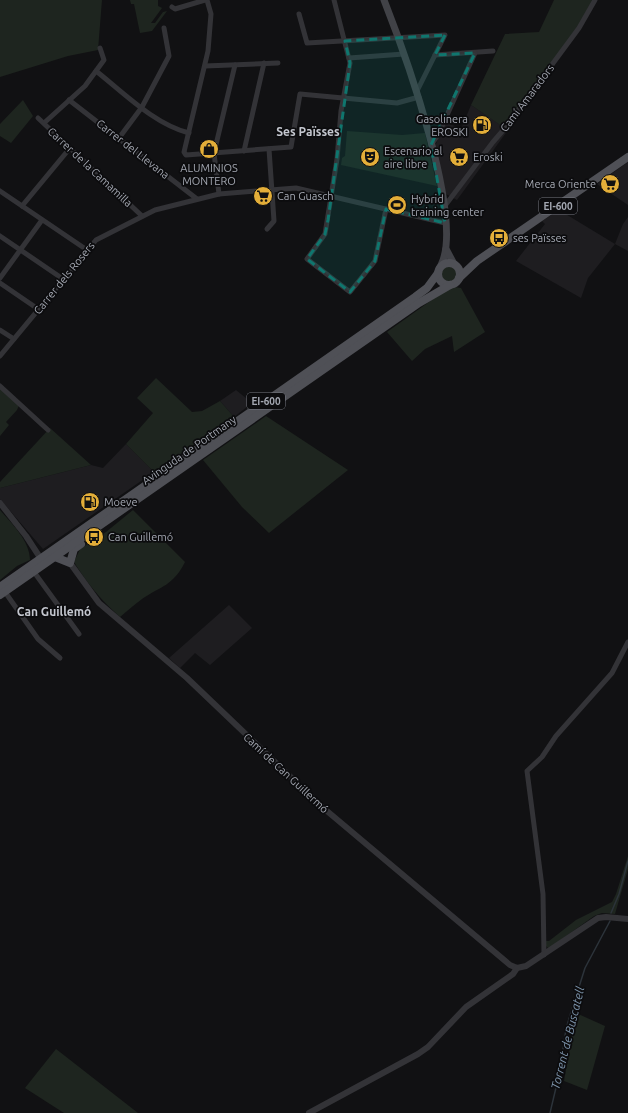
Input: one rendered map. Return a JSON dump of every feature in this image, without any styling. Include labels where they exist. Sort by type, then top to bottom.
[{"type":"main road","points":[[384,0],[399,37],[418,94],[431,145],[444,207],[446,249],[440,269],[441,282],[450,284]]},
{"type":"main road","name":"EI-600","points":[[450,284],[459,278],[477,261],[628,157]]},
{"type":"main road","points":[[446,249],[459,272],[459,278]]},
{"type":"main road","name":"EI-600","points":[[440,269],[447,263],[466,265],[477,261]]},
{"type":"main road","name":"Avinguda de Portmany","points":[[2,591],[40,559],[415,297],[427,288],[440,269]]},
{"type":"main road","name":"Avinguda de Portmany","points":[[2,591],[34,572],[419,303],[450,284]]},
{"type":"main road","points":[[55,557],[70,563],[74,549],[119,516],[131,504]]},
{"type":"street","points":[[172,7],[175,9],[206,0],[211,14],[208,52],[184,152],[186,155],[291,147],[300,94],[397,103],[418,94],[445,35],[307,43],[299,14]]},
{"type":"street","points":[[334,0],[350,63],[343,98],[332,196],[325,234],[307,259],[350,292],[375,261],[386,208]]},
{"type":"street","name":"Camí Amaradors","points":[[444,207],[492,142],[506,127],[579,28],[595,0]]},
{"type":"street","points":[[119,138],[142,107],[169,56],[164,28]]},
{"type":"street","points":[[44,123],[85,86],[104,60],[100,48]]},
{"type":"street","points":[[435,55],[493,52]]},
{"type":"street","points":[[431,145],[438,135],[475,53]]},
{"type":"street","points":[[349,58],[404,54]]},
{"type":"street","points":[[244,151],[264,63]]},
{"type":"street","points":[[205,66],[278,63]]},
{"type":"street","points":[[218,194],[214,153],[235,65]]},
{"type":"street","points":[[96,71],[142,107],[174,129],[189,133]]},
{"type":"street","name":"Carrer del Llevana","points":[[69,100],[197,199]]},
{"type":"street","name":"Carrer de la Camamilla","points":[[38,118],[142,216]]},
{"type":"street","points":[[22,206],[70,148]]},
{"type":"street","points":[[267,229],[274,221],[269,149]]},
{"type":"street","name":"Carrer dels Rosers","points":[[0,356],[96,240],[154,210],[218,194],[296,188],[445,223]]},
{"type":"street","points":[[441,190],[455,193]]},
{"type":"street","points":[[0,191],[87,250]]},
{"type":"street","points":[[0,278],[42,220]]},
{"type":"street","points":[[0,236],[63,279]]},
{"type":"street","points":[[0,283],[38,309]]},
{"type":"street","points":[[0,330],[14,339]]},
{"type":"street","points":[[0,386],[48,430]]},
{"type":"street","points":[[0,503],[22,531],[40,559]]},
{"type":"street","name":"Camí de Can Guillermó","points":[[70,563],[99,603],[186,678],[321,806],[510,965],[517,968]]},
{"type":"street","points":[[34,572],[79,634]]},
{"type":"street","points":[[2,591],[38,639],[60,658]]},
{"type":"street","points":[[544,955],[543,894],[527,771],[542,757],[556,736],[612,673],[628,642]]},
{"type":"street","points":[[309,1113],[418,1054],[428,1046],[466,1007],[512,974],[517,968],[526,966],[544,955],[598,918],[606,916],[628,919]]},
{"type":"highlighted area","points":[[445,35],[435,55],[475,53],[431,145],[445,223],[386,209],[375,261],[350,292],[307,259],[325,234],[328,220],[350,63],[345,41]]},
{"type":"shaded area","points":[[0,0],[102,0],[98,50],[68,56],[0,77]]},
{"type":"shaded area","points":[[130,0],[158,0],[158,6],[162,8],[151,23],[155,23],[163,12],[167,11],[152,31],[140,33],[134,4],[131,4]]},
{"type":"shaded area","points":[[554,0],[593,0],[576,30],[503,127],[471,105],[505,34],[539,32]]},
{"type":"shaded area","points":[[23,100],[33,116],[11,143],[0,136],[0,124]]},
{"type":"shaded area","points":[[471,105],[508,130],[457,200],[446,194],[435,146],[446,122],[461,129]]},
{"type":"shaded area","points":[[347,131],[402,135],[425,133],[437,186],[341,165],[342,158],[345,156]]},
{"type":"shaded area","points":[[628,162],[628,205],[597,184]]},
{"type":"shaded area","points":[[559,210],[615,244],[588,278],[581,298],[516,261],[545,224],[542,221]]},
{"type":"shaded area","points":[[628,217],[628,251],[615,244],[623,224]]},
{"type":"shaded area","points":[[449,265],[455,267],[457,273],[455,279],[449,281],[443,279],[441,273],[443,267]]},
{"type":"shaded area","points":[[455,287],[461,288],[485,332],[454,352],[452,336],[425,349],[412,361],[387,332],[443,292]]},
{"type":"shaded area","points":[[156,378],[192,412],[202,411],[220,401],[234,417],[154,472],[126,444],[153,413],[137,398]]},
{"type":"shaded area","points":[[0,384],[20,403],[17,410],[6,422],[9,425],[0,436]]},
{"type":"shaded area","points":[[236,390],[252,403],[234,417],[220,401]]},
{"type":"shaded area","points":[[266,416],[348,470],[269,533],[242,507],[203,460]]},
{"type":"shaded area","points":[[50,428],[91,465],[0,488],[0,482]]},
{"type":"shaded area","points":[[126,444],[154,472],[43,549],[0,499],[0,488],[91,465],[103,468]]},
{"type":"shaded area","points":[[0,510],[24,540],[30,560],[17,566],[0,580]]},
{"type":"shaded area","points":[[133,510],[185,562],[171,581],[142,599],[120,617],[95,591],[74,562],[80,549],[106,532]]},
{"type":"shaded area","points":[[229,605],[252,628],[210,665],[195,653],[180,668],[169,658]]},
{"type":"shaded area","points":[[628,856],[628,869],[615,914],[602,913],[594,916],[548,948],[545,941],[549,941],[576,920],[612,902]]},
{"type":"shaded area","points":[[576,1013],[605,1026],[587,1090],[564,1081]]},
{"type":"shaded area","points":[[56,1049],[138,1113],[64,1113],[25,1088]]},
{"type":"waterway","name":"Torrent de Buscatell","points":[[611,913],[619,894],[628,861]]},
{"type":"waterway","name":"Torrent de Buscatell","points":[[550,1113],[559,1075],[566,1029],[572,1009],[585,968],[610,921]]},
{"type":"place","name":"Gasolinera EROSKI","points":[[482,125]]},
{"type":"place","name":"ALUMINIOS MONTERO","points":[[209,149]]},
{"type":"place","name":"Escenario al aire libre","points":[[370,157]]},
{"type":"place","name":"Eroski","points":[[459,157]]},
{"type":"place","name":"Merca Oriente","points":[[610,184]]},
{"type":"place","name":"Can Guasch","points":[[263,196]]},
{"type":"place","name":"Hybrid training center","points":[[397,205]]},
{"type":"place","name":"ses Païsses","points":[[499,238]]},
{"type":"place","name":"Moeve","points":[[90,502]]},
{"type":"place","name":"Can Guillemó","points":[[94,537]]},
{"type":"district","name":"Ses Païsses","points":[[308,132]]},
{"type":"district","name":"Can Guillemó","points":[[54,612]]}]
